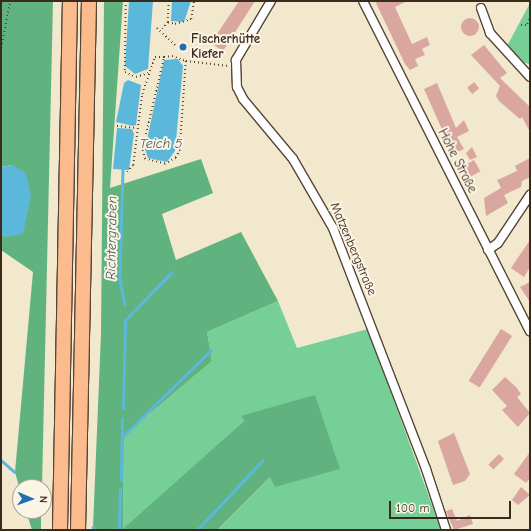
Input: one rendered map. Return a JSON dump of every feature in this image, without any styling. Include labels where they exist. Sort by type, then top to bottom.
[{"type":"highway","points":[[60,530],[70,1]]},
{"type":"highway","points":[[78,530],[89,1]]},
{"type":"street","points":[[235,68],[271,1]]},
{"type":"street","name":"Hohe Straße","points":[[363,1],[530,332]]},
{"type":"street","points":[[481,8],[490,32],[530,77]]},
{"type":"street","name":"Matzenbergstraße","points":[[235,68],[243,99],[293,159],[333,228],[423,461],[446,530]]},
{"type":"street","points":[[488,250],[498,243],[530,196]]},
{"type":"path","points":[[1,48],[10,1]]},
{"type":"path","points":[[126,1],[125,72],[136,77],[149,72]]},
{"type":"path","points":[[162,29],[168,22],[169,1]]},
{"type":"path","points":[[168,22],[185,24],[190,19],[194,1]]},
{"type":"path","points":[[527,24],[530,17]]},
{"type":"path","points":[[521,25],[530,25]]},
{"type":"path","points":[[157,28],[162,29],[170,43],[175,45]]},
{"type":"path","points":[[127,172],[133,165],[137,128],[149,72],[155,57],[164,57],[186,62],[235,68]]},
{"type":"path","points":[[164,57],[142,150],[145,159],[157,163],[170,162],[180,150],[186,62]]},
{"type":"path","points":[[117,126],[137,128]]},
{"type":"green space","points":[[1,1],[53,1],[42,479],[17,479],[15,472],[33,272],[1,250],[1,234],[6,237],[12,165],[1,167]]},
{"type":"green space","points":[[104,1],[123,1],[110,188],[201,159],[213,193],[162,214],[176,260],[241,232],[278,301],[207,332],[212,361],[124,435],[123,529],[244,421],[241,416],[315,395],[340,469],[275,487],[270,477],[217,530],[97,530],[93,527],[101,334]]},
{"type":"green space","points":[[530,3],[530,64],[521,62],[507,46]]},
{"type":"green space","points":[[278,301],[297,348],[368,329],[441,530],[217,530],[270,477],[340,468],[241,416],[244,421],[123,530],[124,435],[212,361],[207,332]]},
{"type":"green space","points":[[29,519],[41,519],[41,530],[32,530]]},
{"type":"water","points":[[129,1],[153,1],[148,69],[135,74],[125,66]]},
{"type":"water","points":[[172,1],[191,1],[184,22],[171,21]]},
{"type":"water","name":"Teich 5","points":[[178,59],[183,66],[175,151],[167,162],[148,158],[145,149],[164,60]]},
{"type":"water","points":[[128,80],[141,85],[136,125],[133,126],[116,122],[124,83]]},
{"type":"water","points":[[117,128],[132,129],[134,134],[129,170],[113,169]]},
{"type":"water","points":[[12,165],[26,173],[31,196],[23,234],[6,237],[1,234],[1,167]]},
{"type":"building","points":[[239,1],[255,1],[223,51],[211,43]]},
{"type":"building","points":[[375,1],[407,1],[395,7],[412,44],[427,37],[430,45],[422,49],[425,55],[415,59],[418,66],[410,70],[405,64]]},
{"type":"building","points":[[470,18],[476,21],[479,27],[476,33],[470,36],[464,33],[461,27],[464,21]]},
{"type":"building","points":[[484,45],[507,73],[500,78],[530,107],[530,132],[522,117],[520,119],[499,101],[496,96],[500,86],[471,55]]},
{"type":"building","points":[[474,82],[479,88],[472,94],[467,88]]},
{"type":"building","points":[[437,83],[456,128],[464,120],[469,131],[457,137],[464,149],[453,154],[424,89]]},
{"type":"building","points":[[472,147],[477,157],[470,160],[466,153]]},
{"type":"building","points":[[530,158],[530,177],[522,181],[521,187],[504,195],[508,203],[486,216],[484,198],[501,188],[497,180],[517,171],[515,166]]},
{"type":"building","points":[[474,160],[480,171],[466,179],[460,168]]},
{"type":"building","points":[[530,240],[530,267],[524,277],[511,268]]},
{"type":"building","points":[[530,282],[530,302],[520,287]]},
{"type":"building","points":[[501,329],[512,336],[480,388],[469,381]]},
{"type":"building","points":[[505,377],[521,394],[517,397],[530,413],[518,427],[502,410],[507,406],[492,390]]},
{"type":"building","points":[[454,433],[470,474],[465,481],[453,485],[438,441]]},
{"type":"building","points":[[530,452],[530,478],[526,483],[514,474]]},
{"type":"building","points":[[499,454],[504,459],[493,470],[488,465]]},
{"type":"building","points":[[521,487],[530,495],[518,505],[512,500]]},
{"type":"building","points":[[452,509],[457,521],[470,515],[473,524],[454,530],[446,511]]},
{"type":"waterway","name":"Richtergraben","points":[[123,170],[120,279],[125,305]]},
{"type":"waterway","name":"Richtergraben","points":[[123,409],[125,320],[171,273]]},
{"type":"waterway","points":[[122,437],[211,350]]},
{"type":"waterway","name":"Richtergraben","points":[[121,480],[122,419]]},
{"type":"waterway","points":[[1,460],[15,472]]},
{"type":"waterway","points":[[197,530],[262,461]]},
{"type":"waterway","name":"Richtergraben","points":[[119,529],[120,489]]},
{"type":"waterway","points":[[93,527],[96,530]]},
{"type":"place","name":"Fischerhütte Kiefer","points":[[183,47]]}]
